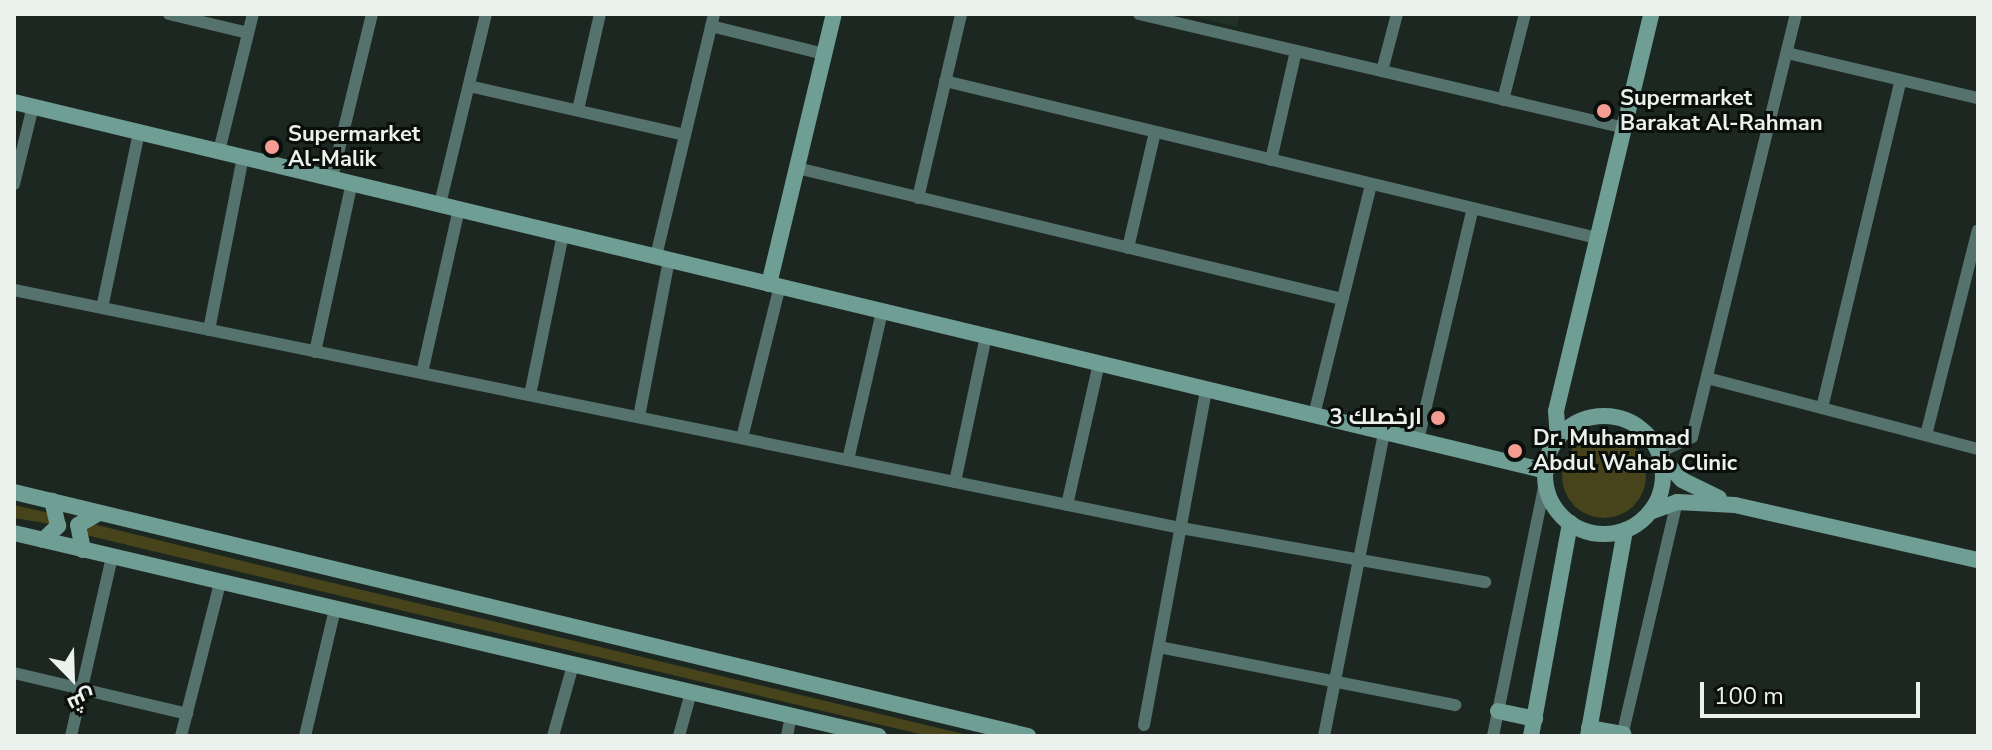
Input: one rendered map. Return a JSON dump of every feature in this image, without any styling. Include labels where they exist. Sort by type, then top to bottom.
[{"type":"main road","points":[[774,285],[797,168],[834,14]]},
{"type":"main road","points":[[1531,736],[1570,523],[1546,474],[1558,439],[1556,411],[1651,14]]},
{"type":"main road","points":[[14,102],[1418,440],[1546,474]]},
{"type":"main road","points":[[1558,439],[1576,423],[1612,417],[1635,425],[1692,487],[1735,505]]},
{"type":"main road","points":[[1650,512],[1661,492],[1660,455]]},
{"type":"main road","points":[[14,492],[1028,736]]},
{"type":"main road","points":[[43,540],[58,526],[52,501]]},
{"type":"main road","points":[[1570,523],[1587,531],[1625,530],[1650,512],[1677,502],[1735,505],[1978,560]]},
{"type":"main road","points":[[83,550],[78,525],[100,513]]},
{"type":"main road","points":[[1622,735],[1588,732],[1625,530]]},
{"type":"main road","points":[[14,533],[878,736]]},
{"type":"main road","points":[[1498,711],[1535,719]]},
{"type":"street","points":[[169,14],[248,33]]},
{"type":"street","points":[[219,151],[253,14]]},
{"type":"street","points":[[332,178],[372,14]]},
{"type":"street","points":[[440,204],[486,14]]},
{"type":"street","points":[[578,110],[600,14]]},
{"type":"street","points":[[918,198],[961,14]]},
{"type":"street","points":[[1139,14],[1624,128]]},
{"type":"street","points":[[1382,71],[1397,14]]},
{"type":"street","points":[[1503,100],[1525,14]]},
{"type":"street","points":[[1660,455],[1690,440],[1796,14]]},
{"type":"street","points":[[639,417],[685,135],[713,20],[824,54]]},
{"type":"street","points":[[1271,160],[1296,51]]},
{"type":"street","points":[[1787,53],[1978,98]]},
{"type":"street","points":[[1822,408],[1901,80]]},
{"type":"street","points":[[945,81],[1597,238]]},
{"type":"street","points":[[469,86],[685,135]]},
{"type":"street","points":[[14,184],[33,106]]},
{"type":"street","points":[[102,308],[139,132]]},
{"type":"street","points":[[1128,248],[1155,132]]},
{"type":"street","points":[[209,330],[243,157]]},
{"type":"street","points":[[797,168],[1342,299]]},
{"type":"street","points":[[315,352],[352,183]]},
{"type":"street","points":[[1314,415],[1371,184]]},
{"type":"street","points":[[1418,440],[1473,208]]},
{"type":"street","points":[[422,373],[459,209]]},
{"type":"street","points":[[1926,435],[1978,230]]},
{"type":"street","points":[[530,395],[563,234]]},
{"type":"street","points":[[742,438],[774,285]]},
{"type":"street","points":[[14,290],[1181,528],[1485,582]]},
{"type":"street","points":[[848,460],[882,311]]},
{"type":"street","points":[[955,482],[986,336]]},
{"type":"street","points":[[1067,505],[1099,363]]},
{"type":"street","points":[[1707,378],[1978,449]]},
{"type":"street","points":[[1144,725],[1206,389]]},
{"type":"street","points":[[1324,736],[1384,432]]},
{"type":"street","points":[[1493,736],[1546,474]]},
{"type":"street","points":[[1622,735],[1677,502]]},
{"type":"street","points":[[71,736],[112,557]]},
{"type":"street","points":[[181,736],[220,583]]},
{"type":"street","points":[[321,736],[305,734],[335,609]]},
{"type":"street","points":[[1159,647],[1455,705]]},
{"type":"street","points":[[553,736],[573,665]]},
{"type":"street","points":[[14,673],[187,714]]},
{"type":"street","points":[[679,736],[691,692]]},
{"type":"street","points":[[787,736],[791,716]]},
{"type":"shaded area","points":[[1184,14],[1240,14],[1237,27]]},
{"type":"shaded area","points":[[1604,434],[1620,437],[1634,446],[1643,460],[1646,476],[1643,492],[1634,506],[1620,515],[1604,518],[1588,515],[1574,506],[1565,492],[1562,476],[1565,460],[1574,446],[1588,437]]},
{"type":"shaded area","points":[[14,505],[49,513],[50,524],[14,518]]},
{"type":"shaded area","points":[[89,523],[972,736],[928,736],[94,537],[87,535]]},
{"type":"place","name":"Supermarket Barakat Al-Rahman","points":[[1604,111]]},
{"type":"place","name":"Supermarket Al-Malik","points":[[272,147]]},
{"type":"place","name":"ارخصلك 3","points":[[1438,418]]},
{"type":"place","name":"Dr. Muhammad Abdul Wahab Clinic","points":[[1515,451]]}]
